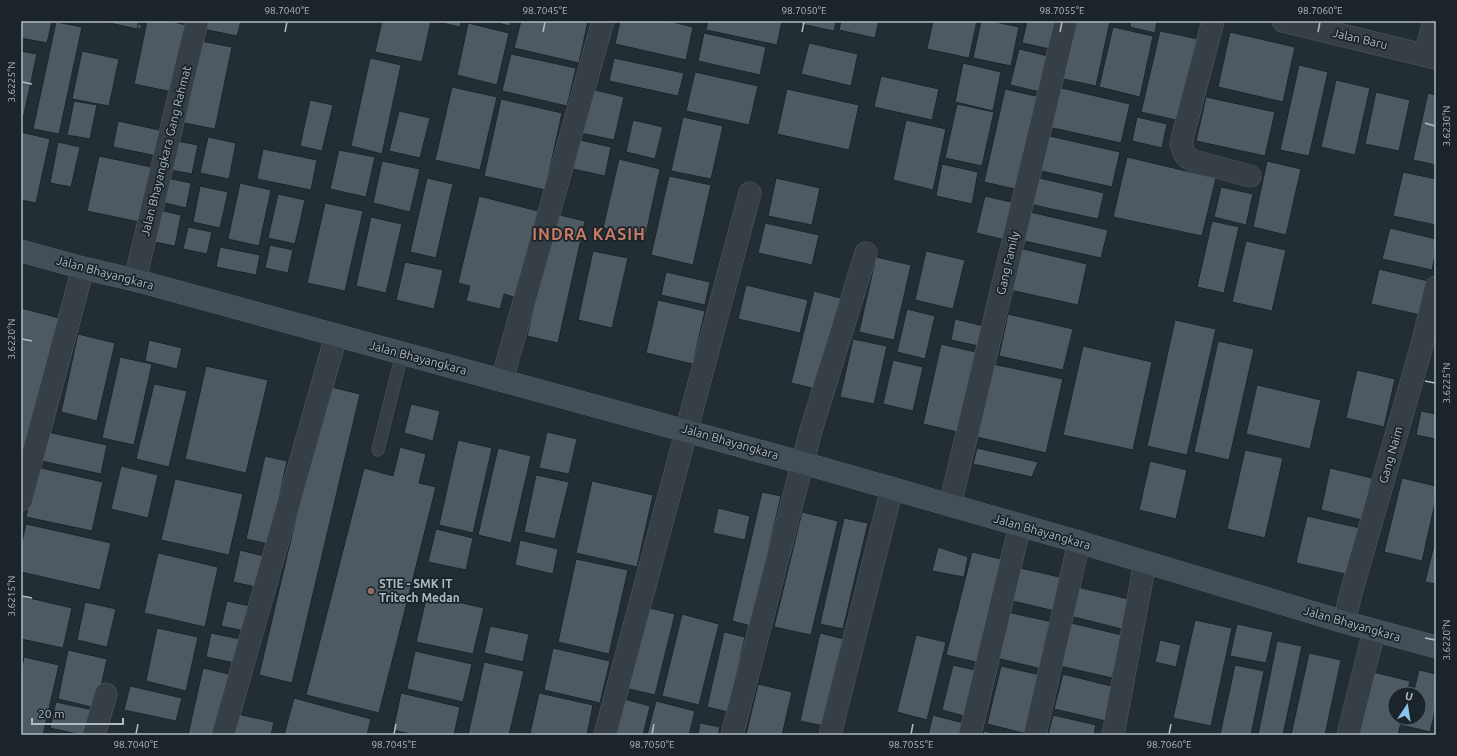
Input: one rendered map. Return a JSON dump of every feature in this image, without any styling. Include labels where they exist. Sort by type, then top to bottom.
[{"type":"main road","name":"Jalan Bhayangkara","points":[[21,251],[135,280],[802,462],[1079,542],[1374,631],[1436,647]]},
{"type":"street","name":"Jalan Bhayangkara Gang Rahmat","points":[[135,280],[197,21]]},
{"type":"street","points":[[502,380],[603,21]]},
{"type":"street","name":"Gang Family","points":[[950,505],[1066,21]]},
{"type":"street","points":[[1213,21],[1181,144],[1182,151],[1187,158],[1194,161],[1250,176]]},
{"type":"street","name":"Jalan Baru","points":[[1283,21],[1431,56]]},
{"type":"street","points":[[1431,56],[1434,21]]},
{"type":"street","points":[[605,735],[750,193]]},
{"type":"street","points":[[732,735],[802,462],[866,253]]},
{"type":"street","points":[[21,500],[83,268]]},
{"type":"street","name":"Gang Naim","points":[[1344,622],[1351,592],[1422,345],[1436,286]]},
{"type":"street","points":[[223,735],[336,336]]},
{"type":"street","points":[[830,735],[892,488]]},
{"type":"street","points":[[970,735],[1020,525]]},
{"type":"street","points":[[1035,735],[1079,542]]},
{"type":"street","points":[[1113,735],[1146,562]]},
{"type":"street","points":[[1348,735],[1374,631]]},
{"type":"street","points":[[94,735],[106,694]]},
{"type":"lane","points":[[378,450],[402,354]]},
{"type":"path","points":[[139,28],[141,21]]},
{"type":"building","points":[[21,21],[52,21],[47,43],[21,38]]},
{"type":"building","points":[[101,21],[139,21],[137,29]]},
{"type":"building","points":[[147,21],[169,21],[191,26],[177,93],[134,84]]},
{"type":"building","points":[[204,21],[241,21],[237,36],[203,29]]},
{"type":"building","points":[[382,21],[431,21],[422,62],[375,52]]},
{"type":"building","points":[[433,21],[461,21],[460,27]]},
{"type":"building","points":[[490,21],[511,21],[510,26]]},
{"type":"building","points":[[521,21],[588,21],[579,63],[514,48]]},
{"type":"building","points":[[620,21],[669,21],[693,27],[686,60],[615,44]]},
{"type":"building","points":[[708,21],[782,21],[777,45],[706,30]]},
{"type":"building","points":[[802,21],[836,21],[834,31],[801,24]]},
{"type":"building","points":[[841,21],[879,21],[875,38],[839,30]]},
{"type":"building","points":[[933,21],[977,21],[969,58],[927,49]]},
{"type":"building","points":[[981,21],[991,21],[1019,27],[1011,66],[973,58]]},
{"type":"building","points":[[1027,21],[1057,21],[1050,49],[1022,43]]},
{"type":"building","points":[[1072,21],[1110,21],[1096,86],[1059,78]]},
{"type":"building","points":[[1131,21],[1157,21],[1155,33],[1130,27]]},
{"type":"building","points":[[56,22],[82,27],[59,134],[33,129]]},
{"type":"building","points":[[468,23],[509,33],[497,85],[457,75]]},
{"type":"building","points":[[1113,27],[1153,36],[1140,97],[1099,87]]},
{"type":"building","points":[[1160,31],[1198,39],[1180,121],[1141,112]]},
{"type":"building","points":[[1230,32],[1295,47],[1283,102],[1218,87]]},
{"type":"building","points":[[704,33],[766,47],[760,75],[698,61]]},
{"type":"building","points":[[201,41],[232,47],[215,129],[184,123]]},
{"type":"building","points":[[809,43],[858,54],[851,86],[801,74]]},
{"type":"building","points":[[1019,49],[1048,56],[1040,92],[1010,85]]},
{"type":"building","points":[[21,51],[37,54],[21,128]]},
{"type":"building","points":[[82,51],[119,59],[109,106],[72,99]]},
{"type":"building","points":[[511,54],[576,68],[567,106],[502,91]]},
{"type":"building","points":[[370,58],[401,65],[382,154],[351,146]]},
{"type":"building","points":[[614,58],[684,73],[678,96],[609,81]]},
{"type":"building","points":[[963,63],[1001,72],[993,111],[955,102]]},
{"type":"building","points":[[1299,65],[1328,72],[1309,156],[1280,150]]},
{"type":"building","points":[[695,72],[758,86],[749,125],[686,111]]},
{"type":"building","points":[[881,76],[939,89],[932,120],[874,107]]},
{"type":"building","points":[[1336,80],[1370,88],[1355,155],[1321,147]]},
{"type":"building","points":[[452,87],[497,97],[480,170],[435,160]]},
{"type":"building","points":[[1057,87],[1130,104],[1121,143],[1048,127]]},
{"type":"building","points":[[591,89],[624,97],[614,140],[581,133]]},
{"type":"building","points":[[787,89],[859,105],[849,150],[777,134]]},
{"type":"building","points":[[1005,89],[1040,97],[1019,190],[984,182]]},
{"type":"building","points":[[1376,92],[1410,100],[1399,151],[1365,144]]},
{"type":"building","points":[[1428,93],[1436,95],[1436,165],[1413,160]]},
{"type":"building","points":[[1206,97],[1275,112],[1265,156],[1196,141]]},
{"type":"building","points":[[501,99],[562,113],[545,190],[484,176]]},
{"type":"building","points":[[310,100],[333,105],[322,151],[300,146]]},
{"type":"building","points":[[74,101],[97,105],[90,139],[67,135]]},
{"type":"building","points":[[957,104],[994,112],[982,166],[945,158]]},
{"type":"building","points":[[399,111],[430,118],[420,158],[389,151]]},
{"type":"building","points":[[683,117],[723,126],[711,179],[671,171]]},
{"type":"building","points":[[1137,117],[1167,124],[1162,148],[1132,141]]},
{"type":"building","points":[[633,120],[663,127],[655,159],[626,152]]},
{"type":"building","points":[[906,120],[946,129],[933,190],[893,180]]},
{"type":"building","points":[[118,121],[168,132],[162,157],[113,147]]},
{"type":"building","points":[[21,132],[50,139],[36,203],[21,200]]},
{"type":"building","points":[[1045,135],[1120,152],[1112,187],[1037,170]]},
{"type":"building","points":[[208,137],[236,143],[229,179],[200,173]]},
{"type":"building","points":[[171,140],[198,145],[192,174],[165,169]]},
{"type":"building","points":[[580,140],[611,147],[605,176],[573,169]]},
{"type":"building","points":[[58,142],[80,147],[71,187],[50,183]]},
{"type":"building","points":[[263,149],[317,160],[311,190],[257,179]]},
{"type":"building","points":[[339,150],[375,157],[366,197],[330,189]]},
{"type":"building","points":[[99,156],[156,168],[144,223],[87,211]]},
{"type":"building","points":[[1127,157],[1216,178],[1202,236],[1113,217]]},
{"type":"building","points":[[619,159],[660,169],[645,238],[603,228]]},
{"type":"building","points":[[382,161],[420,169],[410,212],[373,203]]},
{"type":"building","points":[[1267,161],[1301,169],[1286,235],[1253,227]]},
{"type":"building","points":[[942,164],[978,172],[972,204],[936,196]]},
{"type":"building","points":[[1403,172],[1436,179],[1436,225],[1393,216]]},
{"type":"building","points":[[669,176],[711,185],[693,265],[651,255]]},
{"type":"building","points":[[162,177],[191,183],[186,208],[157,201]]},
{"type":"building","points":[[1035,177],[1104,193],[1098,219],[1029,204]]},
{"type":"building","points":[[427,178],[453,184],[436,258],[410,252]]},
{"type":"building","points":[[776,178],[820,188],[812,225],[768,216]]},
{"type":"building","points":[[240,183],[271,190],[259,246],[228,239]]},
{"type":"building","points":[[200,186],[228,192],[220,228],[193,222]]},
{"type":"building","points":[[1221,187],[1253,194],[1246,225],[1214,217]]},
{"type":"building","points":[[278,194],[305,200],[295,244],[268,238]]},
{"type":"building","points":[[479,196],[538,211],[517,298],[504,294],[500,309],[466,301],[470,286],[458,283]]},
{"type":"building","points":[[985,196],[1015,203],[1006,240],[976,233]]},
{"type":"building","points":[[325,203],[363,211],[345,291],[307,283]]},
{"type":"building","points":[[155,209],[181,215],[175,246],[148,241]]},
{"type":"building","points":[[1030,212],[1108,230],[1101,258],[1024,241]]},
{"type":"building","points":[[555,214],[585,221],[558,343],[527,336]]},
{"type":"building","points":[[371,217],[402,224],[386,293],[356,286]]},
{"type":"building","points":[[1212,221],[1239,227],[1224,293],[1197,287]]},
{"type":"building","points":[[765,223],[819,235],[812,265],[758,253]]},
{"type":"building","points":[[188,227],[212,232],[207,254],[183,249]]},
{"type":"building","points":[[1390,228],[1436,239],[1436,251],[1432,270],[1382,259]]},
{"type":"building","points":[[1246,241],[1286,250],[1272,311],[1232,302]]},
{"type":"building","points":[[270,245],[293,250],[288,273],[265,268]]},
{"type":"building","points":[[220,247],[260,255],[256,275],[216,267]]},
{"type":"building","points":[[1019,248],[1087,264],[1078,305],[1010,290]]},
{"type":"building","points":[[593,251],[628,258],[612,328],[578,320]]},
{"type":"building","points":[[926,251],[965,260],[953,309],[915,300]]},
{"type":"building","points":[[876,257],[911,265],[894,340],[859,332]]},
{"type":"building","points":[[405,262],[443,270],[434,309],[396,300]]},
{"type":"building","points":[[1379,269],[1428,281],[1420,315],[1371,304]]},
{"type":"building","points":[[666,272],[710,282],[705,305],[661,295]]},
{"type":"building","points":[[746,285],[808,300],[800,333],[738,319]]},
{"type":"building","points":[[814,291],[844,299],[820,390],[791,383]]},
{"type":"building","points":[[658,300],[705,311],[693,364],[646,353]]},
{"type":"building","points":[[21,308],[63,319],[21,462]]},
{"type":"building","points":[[907,309],[935,316],[925,359],[897,352]]},
{"type":"building","points":[[1008,314],[1073,329],[1063,370],[999,356]]},
{"type":"building","points":[[955,319],[992,328],[988,348],[951,340]]},
{"type":"building","points":[[1175,320],[1216,329],[1187,455],[1147,446]]},
{"type":"building","points":[[78,334],[115,343],[97,421],[61,412]]},
{"type":"building","points":[[853,339],[887,346],[874,404],[840,397]]},
{"type":"building","points":[[149,340],[182,348],[177,369],[145,361]]},
{"type":"building","points":[[1218,341],[1254,349],[1229,460],[1194,452]]},
{"type":"building","points":[[941,344],[984,354],[966,434],[923,424]]},
{"type":"building","points":[[1083,346],[1152,362],[1133,450],[1063,435]]},
{"type":"building","points":[[120,357],[152,364],[134,445],[102,438]]},
{"type":"building","points":[[893,360],[923,367],[913,411],[883,404]]},
{"type":"building","points":[[993,364],[1063,379],[1046,453],[977,437]]},
{"type":"building","points":[[206,366],[268,380],[246,473],[185,459]]},
{"type":"building","points":[[1357,370],[1395,379],[1384,427],[1346,418]]},
{"type":"building","points":[[154,384],[187,391],[169,467],[136,459]]},
{"type":"building","points":[[1257,385],[1321,400],[1310,449],[1246,434]]},
{"type":"building","points":[[327,386],[360,394],[292,683],[259,675]]},
{"type":"building","points":[[411,404],[440,411],[433,441],[404,433]]},
{"type":"building","points":[[1421,411],[1436,414],[1436,439],[1416,435]]},
{"type":"building","points":[[43,431],[107,445],[101,474],[37,460]]},
{"type":"building","points":[[547,432],[577,439],[569,474],[539,468]]},
{"type":"building","points":[[458,440],[492,448],[473,533],[439,525]]},
{"type":"building","name":"STIE - SMK IT Tritech Medan","points":[[400,447],[426,454],[419,483],[436,487],[379,713],[306,695],[364,468],[393,476]]},
{"type":"building","points":[[498,448],[531,456],[511,543],[478,535]]},
{"type":"building","points":[[977,448],[1038,462],[1032,477],[973,464]]},
{"type":"building","points":[[1245,450],[1283,458],[1265,538],[1227,529]]},
{"type":"building","points":[[265,456],[287,461],[269,544],[246,539]]},
{"type":"building","points":[[1150,461],[1187,470],[1176,519],[1139,510]]},
{"type":"building","points":[[121,466],[158,475],[148,518],[111,509]]},
{"type":"building","points":[[37,467],[103,482],[92,531],[26,517]]},
{"type":"building","points":[[1330,468],[1372,478],[1362,520],[1321,510]]},
{"type":"building","points":[[536,475],[569,482],[555,539],[524,532]]},
{"type":"building","points":[[1402,478],[1436,486],[1436,499],[1422,561],[1384,552]]},
{"type":"building","points":[[175,479],[243,494],[229,555],[161,540]]},
{"type":"building","points":[[592,481],[653,495],[637,567],[576,553]]},
{"type":"building","points":[[762,492],[781,496],[751,626],[732,621]]},
{"type":"building","points":[[718,508],[750,516],[745,540],[713,533]]},
{"type":"building","points":[[802,512],[838,521],[811,635],[774,627]]},
{"type":"building","points":[[1307,516],[1360,528],[1350,575],[1296,563]]},
{"type":"building","points":[[844,518],[868,523],[843,629],[820,624]]},
{"type":"building","points":[[26,524],[111,543],[100,590],[21,572],[21,547]]},
{"type":"building","points":[[436,529],[473,538],[466,570],[428,562]]},
{"type":"building","points":[[1436,537],[1436,584],[1425,582]]},
{"type":"building","points":[[520,540],[558,549],[553,574],[515,565]]},
{"type":"building","points":[[938,547],[968,557],[964,577],[932,571]]},
{"type":"building","points":[[240,550],[263,556],[256,587],[233,582]]},
{"type":"building","points":[[972,552],[1009,561],[984,664],[946,655]]},
{"type":"building","points":[[158,553],[218,567],[205,627],[144,613]]},
{"type":"building","points":[[576,559],[628,570],[609,654],[558,642]]},
{"type":"building","points":[[1016,567],[1064,578],[1055,611],[1008,600]]},
{"type":"building","points":[[1073,586],[1129,599],[1122,629],[1066,615]]},
{"type":"building","points":[[427,595],[484,608],[473,654],[416,642]]},
{"type":"building","points":[[21,596],[72,608],[63,648],[21,639]]},
{"type":"building","points":[[227,601],[250,606],[245,631],[221,626]]},
{"type":"building","points":[[85,602],[116,609],[107,647],[77,640]]},
{"type":"building","points":[[641,606],[675,614],[655,695],[621,687]]},
{"type":"building","points":[[1003,611],[1057,623],[1046,670],[992,657]]},
{"type":"building","points":[[682,614],[719,624],[699,705],[662,696]]},
{"type":"building","points":[[1195,620],[1232,628],[1211,726],[1173,718]]},
{"type":"building","points":[[1071,623],[1122,635],[1112,678],[1060,666]]},
{"type":"building","points":[[1237,624],[1273,632],[1266,663],[1230,656]]},
{"type":"building","points":[[490,626],[529,634],[523,662],[484,653]]},
{"type":"building","points":[[157,628],[198,637],[186,691],[146,681]]},
{"type":"building","points":[[724,632],[745,637],[728,712],[707,707]]},
{"type":"building","points":[[211,633],[240,639],[235,663],[206,657]]},
{"type":"building","points":[[820,633],[844,639],[824,726],[800,721]]},
{"type":"building","points":[[916,635],[946,642],[927,720],[897,712]]},
{"type":"building","points":[[1160,640],[1181,645],[1176,667],[1155,662]]},
{"type":"building","points":[[1277,641],[1302,646],[1283,735],[1258,735]]},
{"type":"building","points":[[553,648],[610,661],[600,703],[544,690]]},
{"type":"building","points":[[68,650],[107,659],[96,708],[58,699]]},
{"type":"building","points":[[415,651],[472,664],[463,702],[407,689]]},
{"type":"building","points":[[1309,653],[1341,660],[1325,735],[1291,735]]},
{"type":"building","points":[[24,657],[59,665],[43,735],[21,735],[21,671]]},
{"type":"building","points":[[484,662],[524,671],[509,735],[468,735]]},
{"type":"building","points":[[953,665],[983,672],[972,718],[942,710]]},
{"type":"building","points":[[1235,665],[1264,671],[1251,735],[1220,735]]},
{"type":"building","points":[[1001,666],[1045,676],[1031,735],[987,724]]},
{"type":"building","points":[[203,668],[229,674],[216,735],[188,735]]},
{"type":"building","points":[[1365,670],[1410,681],[1409,686],[1387,686],[1387,726],[1400,726],[1398,735],[1354,735]]},
{"type":"building","points":[[1419,670],[1436,674],[1436,707],[1430,732],[1405,726],[1427,726],[1427,686],[1415,686]]},
{"type":"building","points":[[1063,674],[1115,687],[1106,721],[1054,709]]},
{"type":"building","points":[[758,684],[792,692],[782,735],[746,735]]},
{"type":"building","points":[[130,686],[182,698],[176,721],[124,710]]},
{"type":"building","points":[[401,693],[460,707],[454,735],[415,735],[393,730]]},
{"type":"building","points":[[539,693],[593,705],[587,735],[541,735],[530,733]]},
{"type":"building","points":[[616,697],[650,706],[643,735],[607,735]]},
{"type":"building","points":[[294,698],[371,719],[367,735],[284,735]]},
{"type":"building","points":[[656,701],[695,711],[689,735],[647,735]]},
{"type":"building","points":[[56,702],[98,711],[92,735],[82,735],[50,728]]},
{"type":"building","points":[[237,714],[274,722],[271,735],[232,735]]},
{"type":"building","points":[[933,715],[967,724],[964,735],[928,735]]},
{"type":"building","points":[[1053,715],[1096,725],[1094,735],[1048,735]]},
{"type":"building","points":[[700,723],[720,727],[718,735],[698,735]]},
{"type":"building","points":[[984,731],[1001,735],[983,735]]},
{"type":"place","name":"STIE - SMK IT Tritech Medan","points":[[371,591]]},
{"type":"district","name":"INDRA KASIH","points":[[589,234]]}]
